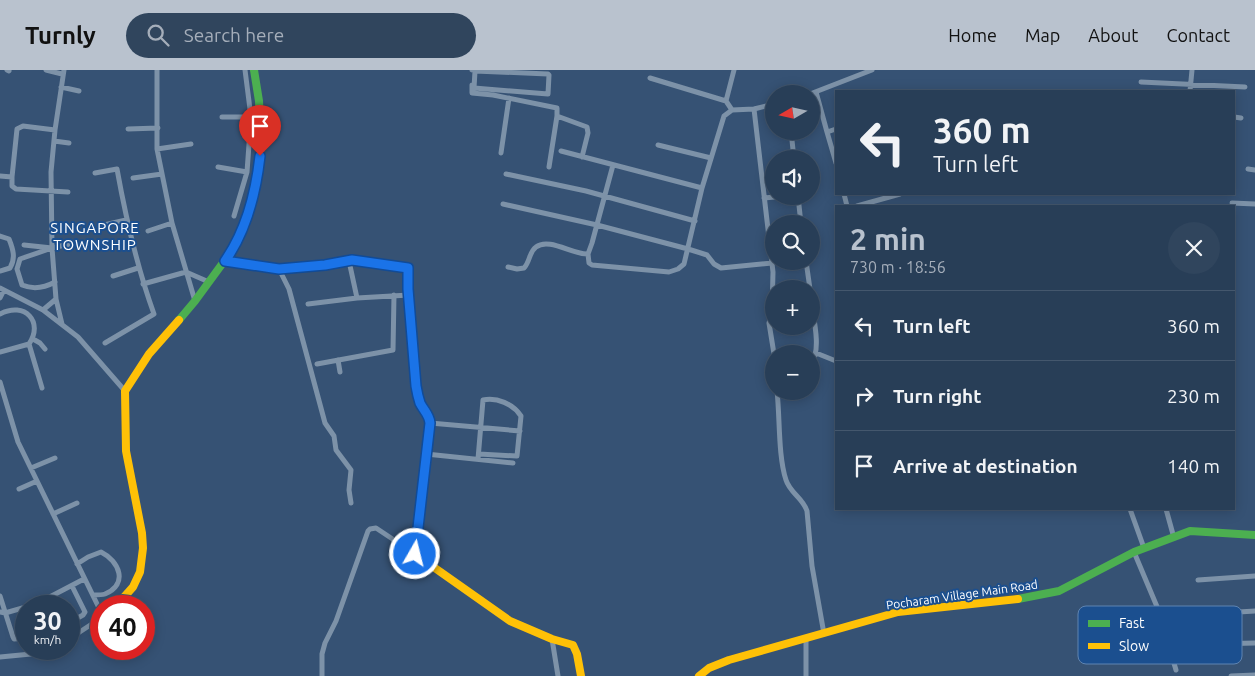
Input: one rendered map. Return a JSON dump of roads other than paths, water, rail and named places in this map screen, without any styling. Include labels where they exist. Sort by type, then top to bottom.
[{"type":"street","points":[[46,70],[63,72],[51,172],[52,248],[56,299],[62,325]]},
{"type":"street","points":[[157,70],[158,149],[162,174],[172,223],[195,301]]},
{"type":"street","points":[[234,216],[247,172],[251,117],[245,70]]},
{"type":"street","points":[[126,595],[133,587],[140,572],[143,548],[142,533],[126,451],[125,392],[149,354],[195,301],[236,246],[257,184],[261,143],[259,101],[254,70]]},
{"type":"street","points":[[473,70],[548,74],[548,94],[474,88],[473,70]]},
{"type":"street","points":[[473,70],[472,93],[556,107],[558,110],[549,166]]},
{"type":"street","points":[[726,101],[734,70]]},
{"type":"street","points":[[820,90],[872,70]]},
{"type":"street","points":[[1190,90],[1192,70]]},
{"type":"street","points":[[650,78],[726,101],[732,110]]},
{"type":"street","points":[[1141,82],[1245,87]]},
{"type":"street","points":[[61,87],[79,90]]},
{"type":"street","points":[[501,153],[509,98]]},
{"type":"street","points":[[613,165],[588,254],[590,263],[592,265],[669,272],[684,264],[702,188],[724,116],[732,110],[765,106]]},
{"type":"street","points":[[754,109],[766,215]]},
{"type":"street","points":[[820,112],[835,160]]},
{"type":"street","points":[[557,116],[587,127],[588,133],[582,157]]},
{"type":"street","points":[[222,117],[251,117]]},
{"type":"street","points":[[1235,117],[1241,118]]},
{"type":"street","points":[[55,130],[23,126],[17,129],[12,186],[14,188],[68,192]]},
{"type":"street","points":[[128,129],[158,128]]},
{"type":"street","points":[[827,132],[835,129]]},
{"type":"street","points":[[54,141],[69,143]]},
{"type":"street","points":[[158,149],[191,144]]},
{"type":"street","points":[[658,145],[711,158]]},
{"type":"street","points":[[561,152],[702,188]]},
{"type":"street","points":[[218,167],[247,172]]},
{"type":"street","points":[[95,173],[117,169],[126,220],[138,268],[154,314],[105,343]]},
{"type":"street","points":[[1248,170],[1255,170]]},
{"type":"street","points":[[133,178],[162,174]]},
{"type":"street","points":[[506,174],[604,196],[695,221]]},
{"type":"street","points":[[0,176],[12,177]]},
{"type":"street","points":[[861,205],[896,195]]},
{"type":"street","points":[[503,204],[597,225],[688,249],[707,255],[714,264],[722,268],[765,265]]},
{"type":"street","points":[[1232,204],[1255,204]]},
{"type":"street","points":[[104,225],[126,220]]},
{"type":"street","points":[[148,231],[172,223]]},
{"type":"street","points":[[0,236],[9,239],[14,250],[14,262],[10,268],[0,271]]},
{"type":"street","points":[[55,282],[47,286],[31,288],[22,285],[17,269],[20,259],[74,243]]},
{"type":"street","points":[[508,267],[524,268],[534,248],[543,244],[588,254]]},
{"type":"street","points":[[24,245],[52,248]]},
{"type":"street","points":[[225,261],[279,269],[349,261],[408,268],[417,395],[422,406],[428,412],[430,423],[415,554]]},
{"type":"street","points":[[349,261],[356,298]]},
{"type":"street","points":[[113,276],[138,268]]},
{"type":"street","points":[[279,269],[289,288],[325,423],[334,436],[336,450],[351,470],[349,490],[351,503]]},
{"type":"street","points":[[772,270],[772,311],[769,323],[773,345]]},
{"type":"street","points":[[143,284],[186,272],[209,282]]},
{"type":"street","points":[[0,298],[2,289],[43,310],[78,337],[125,392]]},
{"type":"street","points":[[317,364],[393,350],[394,295]]},
{"type":"street","points":[[308,304],[356,298],[409,295]]},
{"type":"street","points":[[43,310],[56,299]]},
{"type":"street","points":[[0,314],[20,310],[26,311],[31,318],[35,332],[31,342],[42,388]]},
{"type":"street","points":[[0,352],[31,342],[40,342],[45,349]]},
{"type":"street","points":[[820,355],[835,361]]},
{"type":"street","points":[[338,360],[340,372]]},
{"type":"street","points":[[0,382],[18,442],[84,579],[93,595],[105,594],[120,579],[119,571],[112,561],[101,552],[77,564]]},
{"type":"street","points":[[426,454],[478,457],[516,457],[520,431],[520,414],[507,403],[483,400],[478,457]]},
{"type":"street","points":[[778,400],[784,472],[790,489],[805,504],[807,511],[814,584],[824,634]]},
{"type":"street","points":[[430,423],[520,431]]},
{"type":"street","points":[[478,457],[514,463]]},
{"type":"street","points":[[31,468],[55,458]]},
{"type":"street","points":[[19,490],[37,481]]},
{"type":"street","points":[[53,514],[76,503]]},
{"type":"street","points":[[1130,510],[1144,548]]},
{"type":"street","points":[[1166,510],[1174,538]]},
{"type":"street","points":[[322,676],[322,654],[325,643],[336,621],[368,532],[370,529],[376,528],[510,620],[552,639],[573,645],[577,654],[581,676]]},
{"type":"street","name":"Pocharam Village Main Road","points":[[699,676],[709,668],[729,660],[898,612],[1032,598],[1050,594],[1072,586],[1134,552],[1194,530],[1255,535]]},
{"type":"street","points":[[1134,552],[1157,606]]},
{"type":"street","points":[[1198,580],[1255,576]]},
{"type":"street","points":[[58,595],[84,579]]},
{"type":"street","points":[[72,586],[76,595]]},
{"type":"street","points":[[0,596],[3,612],[13,637],[15,638]]},
{"type":"street","points":[[80,602],[85,612],[80,617]]},
{"type":"street","points":[[1242,612],[1255,611]]},
{"type":"street","points":[[552,639],[558,676]]},
{"type":"street","points":[[806,639],[806,676]]},
{"type":"street","points":[[1242,643],[1255,643]]},
{"type":"street","points":[[0,658],[15,656]]},
{"type":"street","points":[[1174,664],[1176,670]]},
{"type":"street","points":[[1231,676],[1255,674]]},
{"type":"district","name":"SINGAPORE TOWNSHIP","points":[[95,236]]}]
